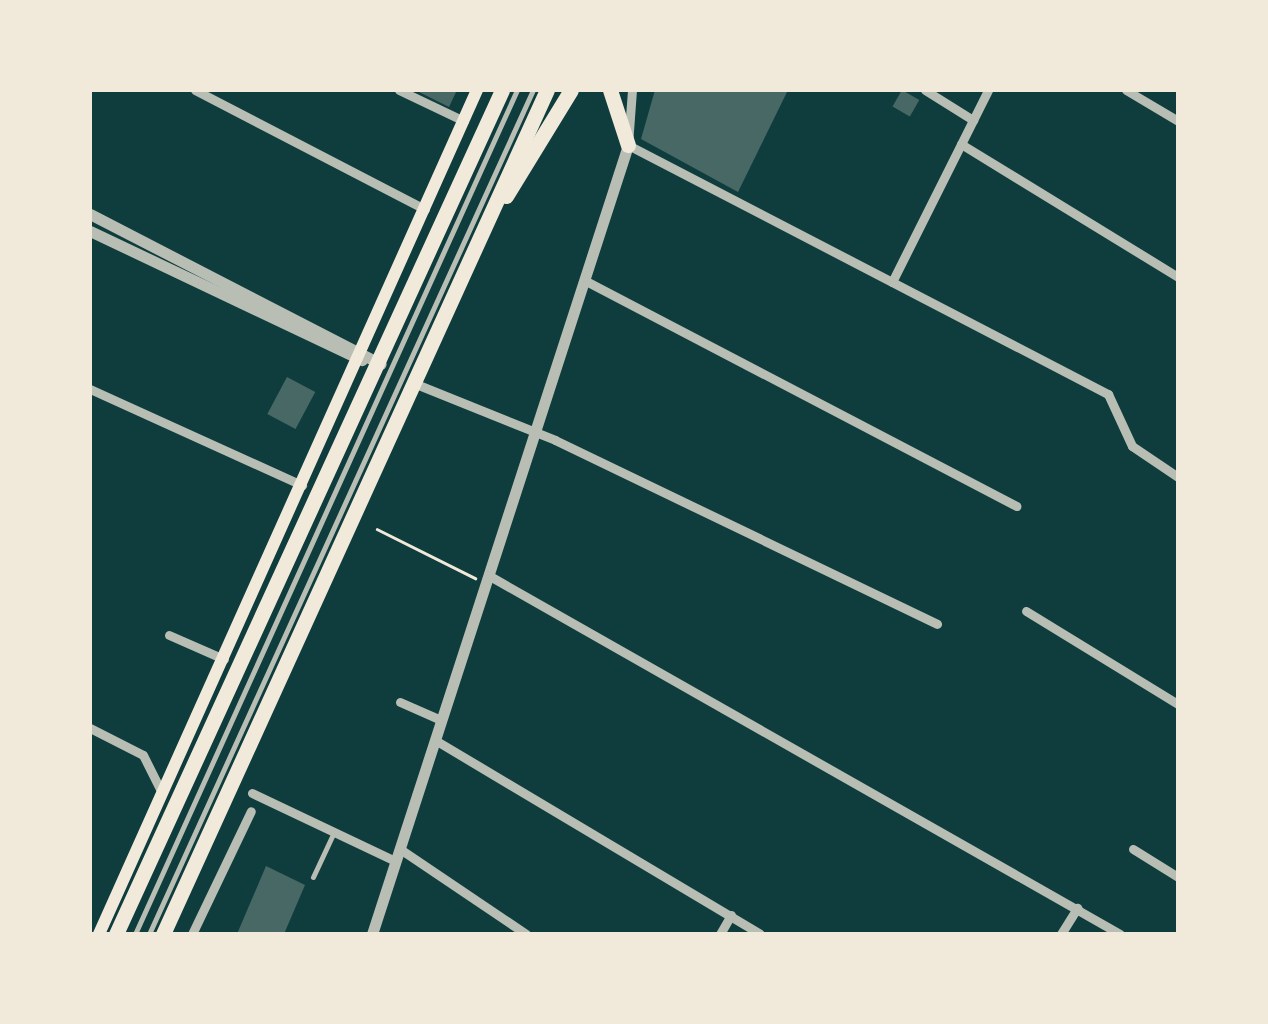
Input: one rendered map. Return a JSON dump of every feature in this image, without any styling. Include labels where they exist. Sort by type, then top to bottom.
[{"type":"highway","points":[[116,934],[380,364],[502,90]]},
{"type":"highway","points":[[163,934],[548,90]]},
{"type":"highway","points":[[494,211],[570,90]]},
{"type":"highway","points":[[610,90],[628,145]]},
{"type":"main road","points":[[99,934],[477,90]]},
{"type":"main road","points":[[171,772],[187,780]]},
{"type":"street","points":[[195,90],[424,208]]},
{"type":"street","points":[[398,90],[464,121]]},
{"type":"street","points":[[372,934],[628,145],[632,90]]},
{"type":"street","points":[[925,90],[973,120]]},
{"type":"street","points":[[892,282],[988,90]]},
{"type":"street","points":[[1126,90],[1178,121]]},
{"type":"street","points":[[961,144],[1178,277]]},
{"type":"street","points":[[628,145],[1108,394],[1132,446],[1178,477]]},
{"type":"street","points":[[90,214],[380,364]]},
{"type":"street","points":[[90,232],[361,354]]},
{"type":"street","points":[[584,280],[1017,506]]},
{"type":"street","points":[[416,384],[937,624]]},
{"type":"street","points":[[90,389],[302,485]]},
{"type":"street","points":[[487,579],[1120,934]]},
{"type":"street","points":[[1026,610],[1178,704]]},
{"type":"street","points":[[170,636],[224,659]]},
{"type":"street","points":[[400,702],[442,720]]},
{"type":"street","points":[[90,728],[143,755],[162,792]]},
{"type":"street","points":[[435,740],[760,934]]},
{"type":"street","points":[[252,792],[334,832],[398,855],[526,934]]},
{"type":"street","points":[[192,934],[251,811]]},
{"type":"street","points":[[1132,849],[1178,876]]},
{"type":"street","points":[[1060,934],[1078,908]]},
{"type":"street","points":[[720,934],[732,915]]},
{"type":"lane","points":[[134,934],[517,90]]},
{"type":"lane","points":[[149,934],[532,90]]},
{"type":"lane","points":[[312,877],[334,832]]},
{"type":"path","points":[[377,529],[487,579]]},
{"type":"building","points":[[415,90],[457,90],[449,107]]},
{"type":"building","points":[[655,90],[788,90],[738,192],[641,139]]},
{"type":"building","points":[[902,90],[919,100],[910,116],[892,106]]},
{"type":"building","points":[[287,377],[315,392],[296,429],[267,414]]},
{"type":"building","points":[[266,866],[305,885],[284,934],[237,934]]}]
